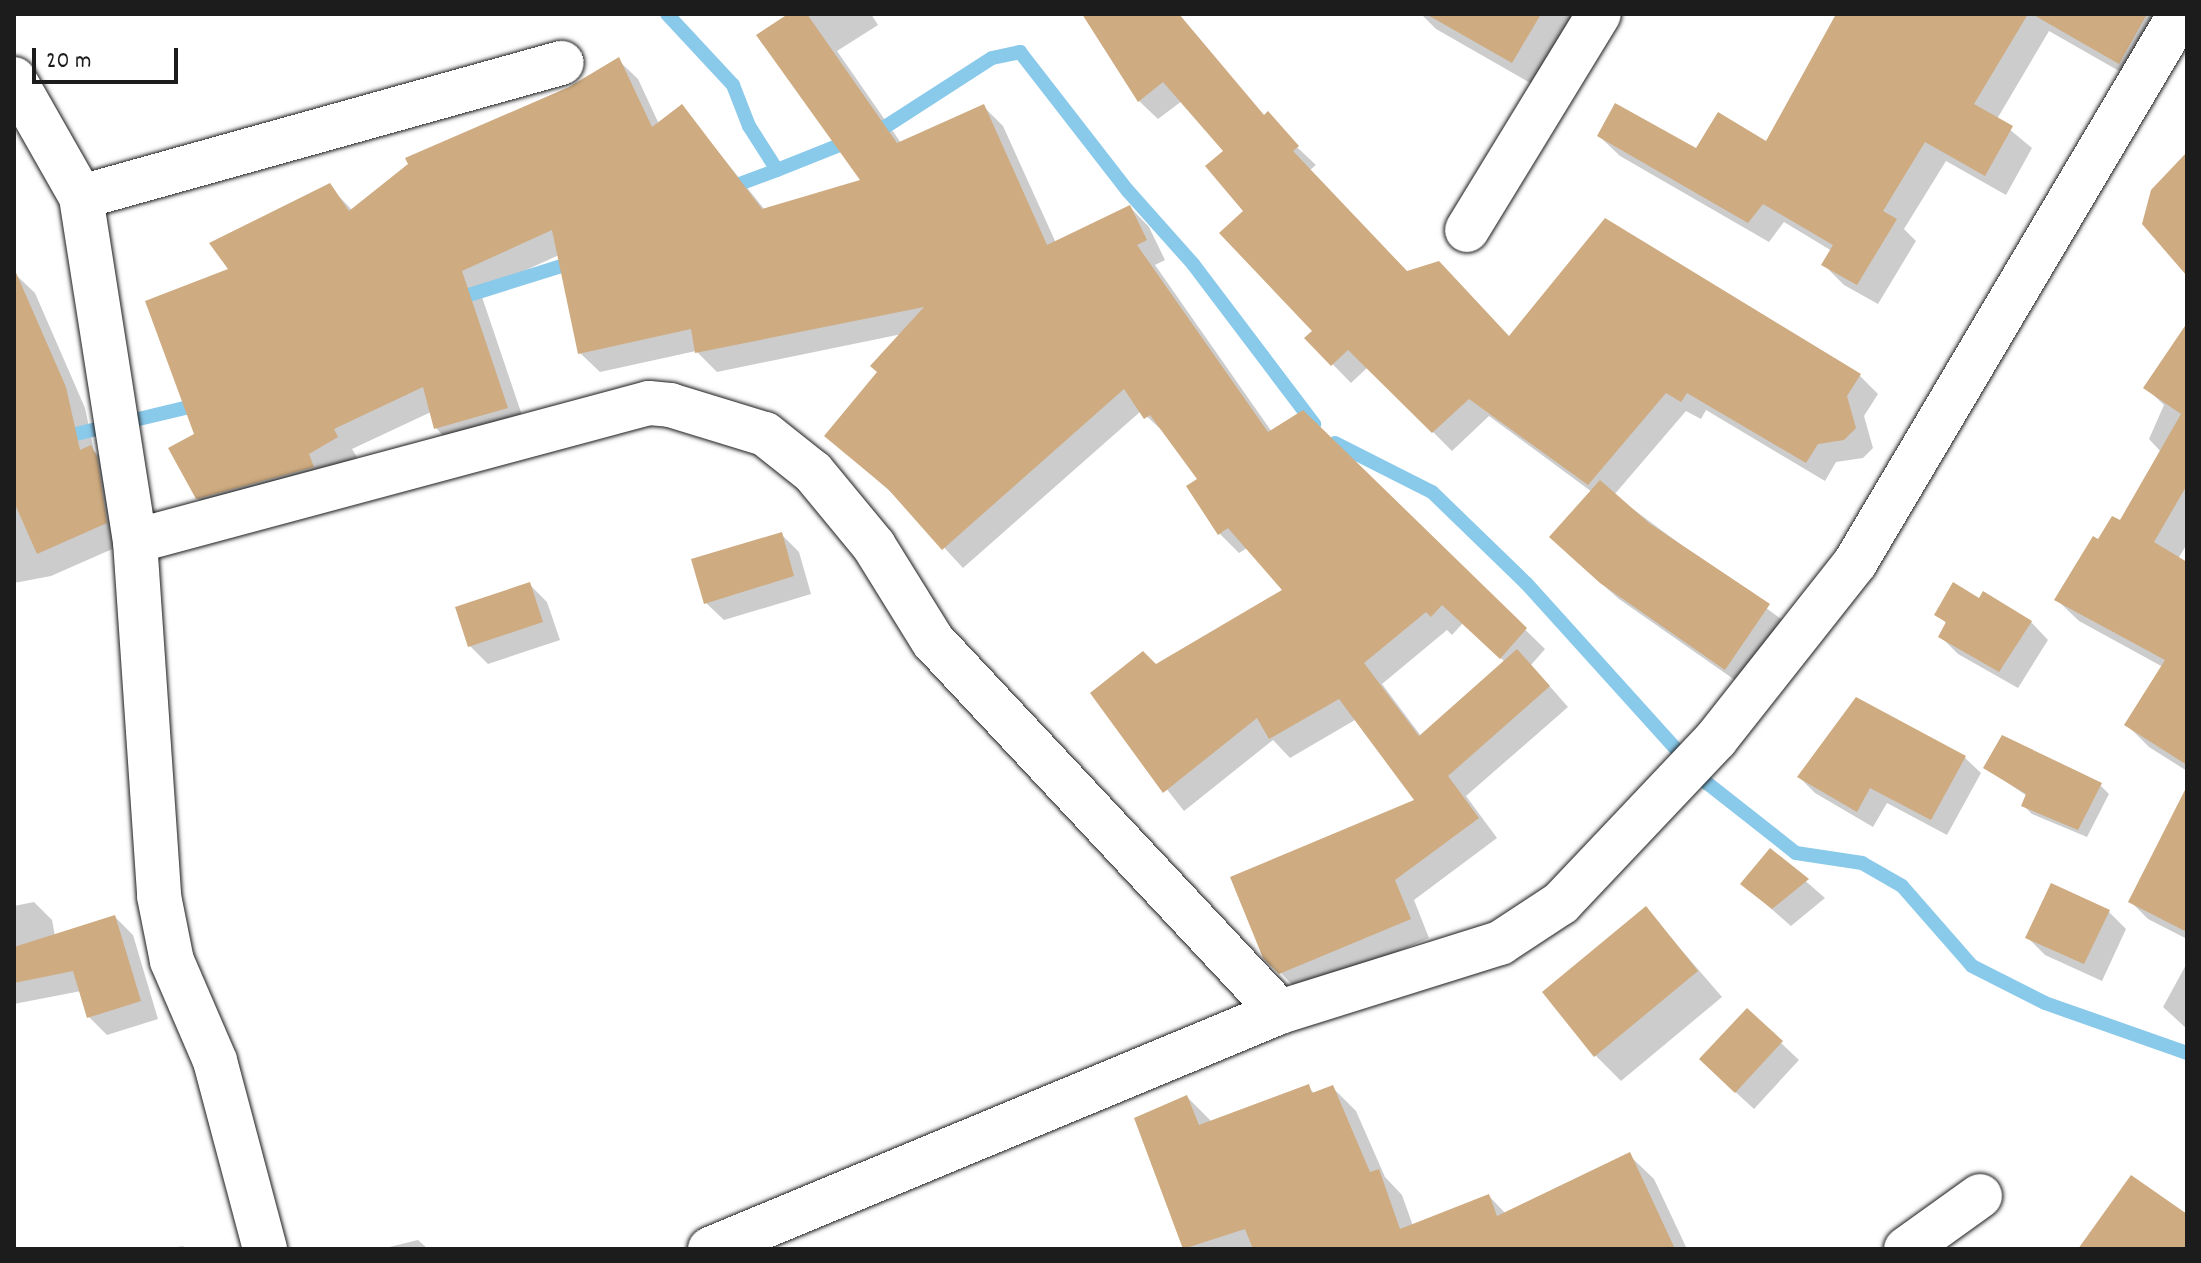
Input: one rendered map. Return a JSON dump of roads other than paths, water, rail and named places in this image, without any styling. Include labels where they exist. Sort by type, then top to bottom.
[{"type":"street","points":[[1467,230],[1599,14]]},
{"type":"street","points":[[710,1249],[1280,1012],[1500,943],[1561,903],[1716,739],[1855,563],[2180,14]]},
{"type":"street","points":[[81,197],[562,63]]},
{"type":"street","points":[[14,79],[81,197],[135,541],[159,896],[172,961],[215,1061],[265,1249]]},
{"type":"street","points":[[135,541],[649,403],[670,405],[765,434],[813,472],[853,521],[933,641],[1280,1012]]},
{"type":"street","points":[[1906,1249],[1980,1196]]},
{"type":"waterway","points":[[667,14],[733,85],[749,126],[777,170],[885,127],[992,58],[1020,52],[1128,191],[1193,264],[1314,424]]},
{"type":"waterway","points":[[726,189],[777,170]]},
{"type":"waterway","points":[[453,300],[574,262]]},
{"type":"waterway","points":[[59,438],[202,404]]},
{"type":"waterway","points":[[1335,443],[1432,492],[1526,583],[1707,783],[1796,853],[1862,863],[1902,886],[1972,966],[2045,1003],[2187,1053]]}]
